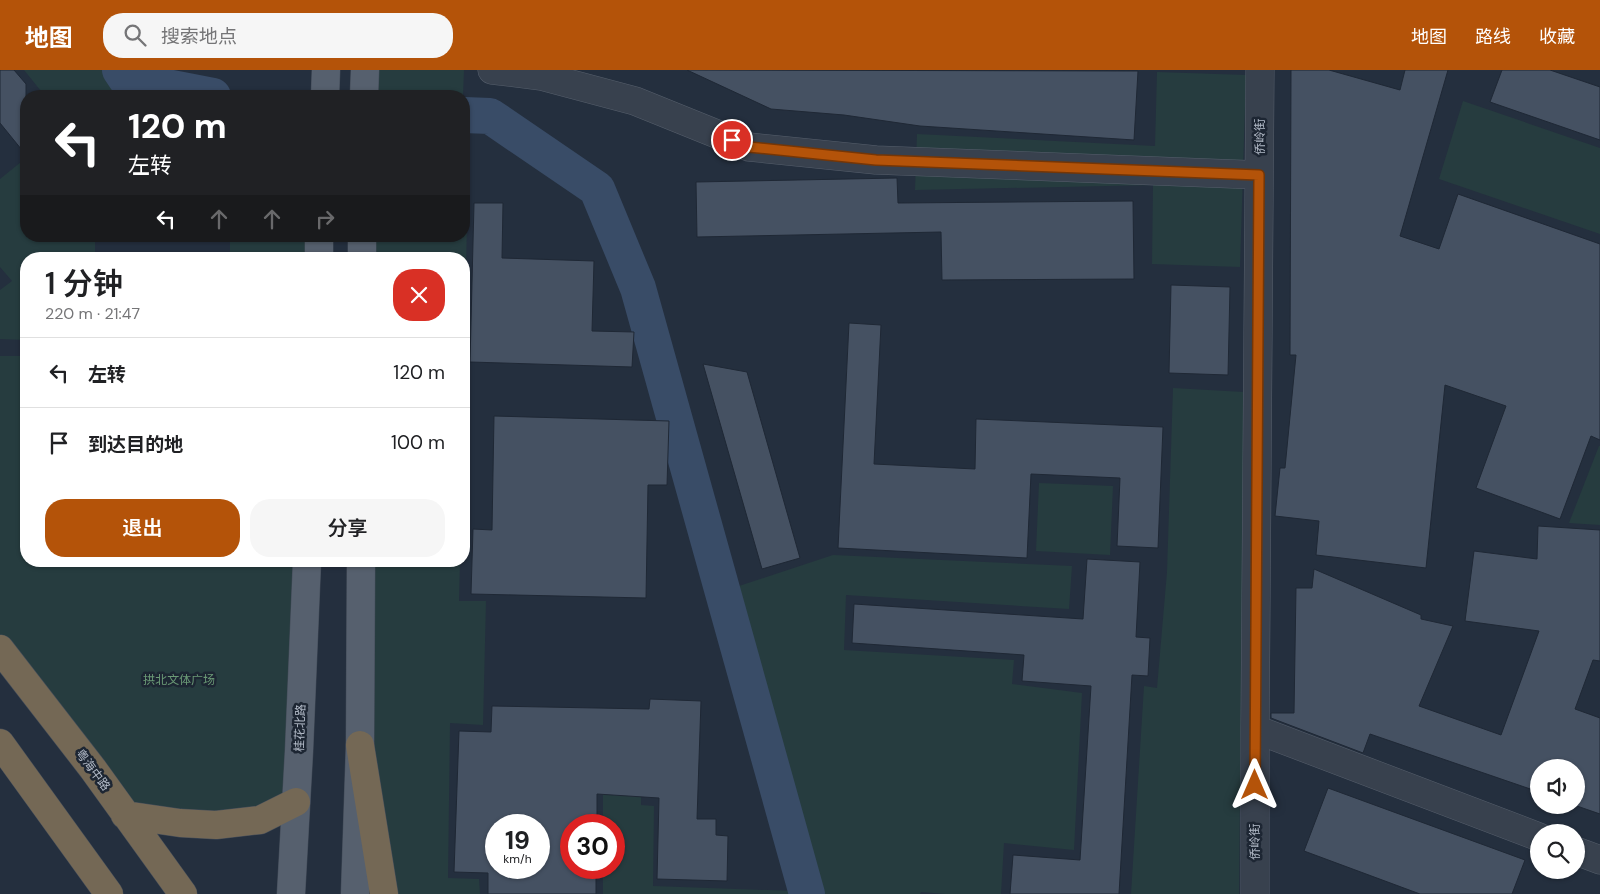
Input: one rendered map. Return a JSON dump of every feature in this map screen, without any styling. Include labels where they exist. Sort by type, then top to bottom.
[{"type":"highway","name":"粤海中路","points":[[0,649],[93,769],[183,894]]},
{"type":"highway","points":[[0,743],[109,894]]},
{"type":"highway","points":[[360,745],[384,894]]},
{"type":"highway","points":[[125,815],[180,823],[216,825],[260,820],[296,802]]},
{"type":"highway","points":[[46,805],[87,894]]},
{"type":"main road","name":"桂花北路","points":[[291,894],[306,567]]},
{"type":"main road","points":[[355,894],[360,745],[361,567]]},
{"type":"street","points":[[492,70],[541,76],[635,101],[749,147],[876,160],[1259,175]]},
{"type":"street","name":"侨岭街","points":[[1255,894],[1260,70]]},
{"type":"street","points":[[1255,730],[1530,834]]},
{"type":"street","points":[[1585,854],[1600,860]]},
{"type":"green space","points":[[24,70],[110,70],[121,86],[139,90],[40,90]]},
{"type":"green space","points":[[375,70],[464,70],[463,90],[374,90]]},
{"type":"green space","points":[[1157,72],[1246,75],[1240,267],[1152,264],[1153,185],[915,190],[917,134],[1155,146]]},
{"type":"green space","points":[[1463,101],[1600,148],[1600,234],[1439,179]]},
{"type":"green space","points":[[20,163],[20,242],[95,242],[95,252],[20,252],[20,340],[0,339],[0,290],[12,281],[0,267],[0,179]]},
{"type":"green space","points":[[230,242],[308,242],[307,252],[230,252]]},
{"type":"green space","points":[[375,242],[467,242],[466,252],[375,252]]},
{"type":"green space","name":"拱北文体广场","points":[[0,356],[20,356],[20,567],[302,567],[291,800],[255,817],[127,811],[0,640]]},
{"type":"green space","points":[[1173,388],[1244,392],[1239,894],[1131,894],[1144,686],[1157,688],[1167,572]]},
{"type":"green space","points":[[1599,446],[1600,525],[1569,523]]},
{"type":"green space","points":[[1039,483],[1113,486],[1110,555],[1036,551]]},
{"type":"green space","points":[[833,555],[1072,566],[1069,609],[846,595],[844,650],[1014,660],[1012,684],[1082,693],[1074,850],[1004,843],[1001,894],[921,892],[920,894],[824,894],[736,587]]},
{"type":"green space","points":[[374,567],[460,567],[459,601],[486,601],[483,725],[450,723],[448,878],[479,879],[480,894],[395,894],[374,743]]},
{"type":"green space","points":[[603,715],[642,716],[641,805],[654,806],[653,886],[795,891],[796,894],[603,894],[603,879],[625,879],[625,814],[603,814]]},
{"type":"building","points":[[0,70],[14,70],[26,84],[26,90],[20,90],[20,148],[0,123]]},
{"type":"building","points":[[687,70],[1138,71],[1134,140],[920,126],[844,115],[771,109]]},
{"type":"building","points":[[1291,70],[1329,70],[1400,90],[1405,70],[1448,70],[1400,236],[1439,249],[1458,194],[1600,244],[1600,440],[1591,436],[1560,519],[1476,488],[1506,406],[1445,385],[1426,568],[1316,555],[1319,521],[1275,516],[1280,468],[1285,468],[1296,355],[1290,355]]},
{"type":"building","points":[[1502,70],[1550,70],[1600,87],[1600,140],[1490,102]]},
{"type":"building","points":[[897,178],[898,203],[1133,201],[1134,279],[942,280],[941,232],[697,237],[696,182]]},
{"type":"building","points":[[474,203],[503,203],[502,258],[594,261],[592,331],[634,332],[632,367],[470,362]]},
{"type":"building","points":[[1171,285],[1230,287],[1228,375],[1169,373]]},
{"type":"building","points":[[849,323],[881,325],[874,464],[975,469],[976,419],[1163,427],[1158,548],[1117,546],[1120,478],[1031,474],[1027,558],[838,548]]},
{"type":"building","points":[[703,364],[747,372],[800,558],[762,569]]},
{"type":"building","points":[[494,416],[669,421],[667,485],[648,485],[646,598],[471,594],[473,529],[492,530]]},
{"type":"building","points":[[1538,526],[1600,530],[1600,661],[1593,660],[1575,709],[1600,718],[1600,814],[1585,809],[1585,759],[1530,759],[1530,789],[1370,734],[1363,753],[1271,718],[1271,713],[1294,713],[1296,588],[1312,588],[1314,569],[1421,615],[1421,619],[1453,626],[1419,706],[1501,735],[1539,631],[1465,621],[1474,551],[1537,559]]},
{"type":"building","points":[[1087,559],[1140,562],[1136,637],[1150,638],[1148,676],[1132,675],[1119,894],[1010,894],[1013,855],[1080,860],[1091,686],[1022,681],[1024,655],[852,643],[854,604],[1083,619]]},
{"type":"building","points":[[650,699],[701,701],[697,819],[716,819],[716,835],[728,836],[727,881],[657,879],[659,798],[597,794],[597,814],[560,814],[560,879],[596,879],[596,894],[488,894],[488,879],[550,879],[550,814],[485,814],[485,873],[454,872],[459,731],[491,732],[492,706],[649,709]]},
{"type":"building","points":[[1328,788],[1525,860],[1512,894],[1420,894],[1304,851]]},
{"type":"waterway","points":[[120,70],[126,79],[182,90]]},
{"type":"waterway","points":[[470,115],[490,116],[597,189],[638,288],[807,894]]},
{"type":"route","points":[[732,140],[749,147],[876,160],[1259,175],[1255,785]]}]
